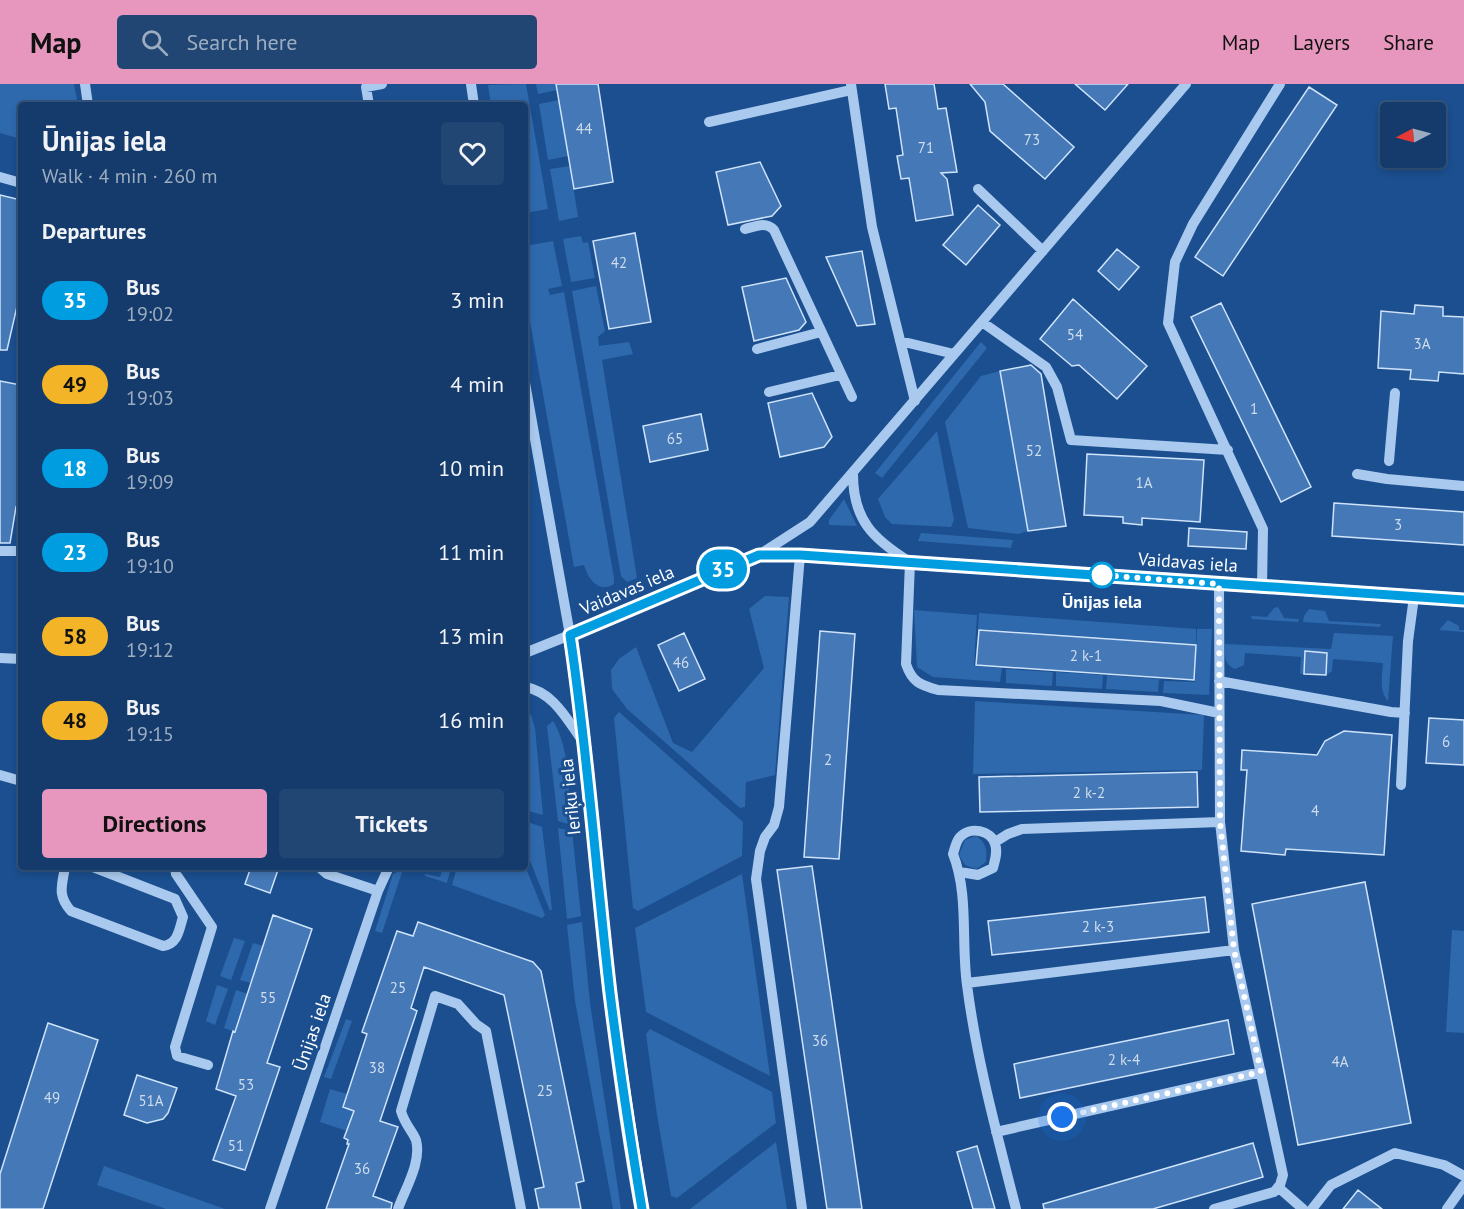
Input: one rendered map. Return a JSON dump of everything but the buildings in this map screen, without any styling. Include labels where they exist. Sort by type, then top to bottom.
[{"type":"main road","name":"Vaidavas iela","points":[[570,635],[759,555],[800,555],[910,562],[1464,600]]},
{"type":"main road","name":"Ieriķu iela","points":[[570,635],[584,742],[610,992],[627,1125],[642,1209]]},
{"type":"street","points":[[85,84],[88,102]]},
{"type":"street","points":[[369,102],[366,86],[382,84]]},
{"type":"street","points":[[471,84],[474,102]]},
{"type":"street","points":[[759,555],[810,522],[1186,84]]},
{"type":"street","points":[[1262,586],[1263,529],[1168,323],[1174,266],[1193,224],[1280,84]]},
{"type":"street","points":[[710,122],[851,87],[872,227],[915,401]]},
{"type":"street","points":[[0,177],[18,182]]},
{"type":"street","points":[[978,189],[1043,251]]},
{"type":"street","points":[[745,229],[764,224],[770,225],[774,230],[852,397]]},
{"type":"street","points":[[982,322],[1046,367],[1057,387],[1071,440],[1228,450]]},
{"type":"street","points":[[757,349],[821,332]]},
{"type":"street","points":[[900,341],[954,354]]},
{"type":"street","points":[[769,392],[840,375]]},
{"type":"street","points":[[1389,461],[1395,393]]},
{"type":"street","name":"Ieriķu iela","points":[[528,400],[570,635]]},
{"type":"street","name":"Vaidavas iela","points":[[853,474],[855,501],[869,528],[879,542],[910,562]]},
{"type":"street","points":[[1357,474],[1464,486]]},
{"type":"street","points":[[0,550],[18,550]]},
{"type":"street","points":[[800,555],[779,807],[774,825],[765,837],[760,850],[756,879],[802,1209]]},
{"type":"street","points":[[910,562],[906,664],[910,677],[919,685],[938,690],[1161,701],[1219,713]]},
{"type":"street","points":[[1214,1209],[1274,1191],[1283,1175],[1234,950],[1220,822],[1219,584]]},
{"type":"street","points":[[1401,784],[1408,641],[1414,597]]},
{"type":"street","points":[[528,652],[570,635]]},
{"type":"street","points":[[0,658],[18,659]]},
{"type":"street","points":[[1219,681],[1391,712],[1405,712]]},
{"type":"street","points":[[528,688],[538,690],[554,702],[584,742]]},
{"type":"street","points":[[0,775],[18,780]]},
{"type":"street","points":[[995,842],[1023,829],[1220,822]]},
{"type":"street","points":[[960,872],[978,875],[993,868],[996,855],[995,842],[986,832],[976,830],[965,832],[958,838],[953,854],[960,872],[967,983],[982,1077],[1016,1209]]},
{"type":"street","points":[[65,870],[61,894],[63,903],[71,910],[163,946],[175,942],[183,917],[175,899],[101,870]]},
{"type":"street","points":[[175,870],[212,927],[175,1047],[177,1056],[208,1065]]},
{"type":"street","points":[[323,870],[378,891]]},
{"type":"street","name":"Ūnijas iela","points":[[270,1209],[378,891],[388,870]]},
{"type":"street","points":[[967,983],[1234,950]]},
{"type":"street","points":[[398,1209],[417,1158],[416,1139],[404,1123],[401,1111],[435,996],[458,1004],[476,1024],[486,1031],[521,1209]]},
{"type":"street","points":[[996,1132],[1261,1072]]},
{"type":"street","points":[[1312,1209],[1331,1185],[1395,1153],[1444,1165],[1464,1176]]},
{"type":"street","points":[[1447,1209],[1464,1185]]},
{"type":"street","points":[[1278,1187],[1303,1209]]},
{"type":"shaded area","points":[[0,84],[74,84],[77,102],[18,102],[18,138],[0,133]]},
{"type":"shaded area","points":[[526,84],[548,209],[528,212],[528,102],[491,102],[488,85]]},
{"type":"shaded area","points":[[536,84],[557,84],[557,90],[538,94]]},
{"type":"shaded area","points":[[559,100],[568,156],[548,160],[539,104]]},
{"type":"shaded area","points":[[570,166],[578,217],[559,221],[550,169]]},
{"type":"shaded area","points":[[581,236],[583,243],[588,242],[595,278],[571,282],[563,239]]},
{"type":"shaded area","points":[[553,241],[562,286],[548,289],[550,295],[564,292],[614,578],[614,584],[608,587],[594,583],[584,565],[574,567],[528,311],[528,245]]},
{"type":"shaded area","points":[[596,286],[605,331],[598,337],[599,346],[629,342],[633,354],[602,360],[637,578],[627,582],[621,576],[572,291]]},
{"type":"shaded area","points":[[981,342],[987,348],[882,478],[875,473]]},
{"type":"shaded area","points":[[1000,371],[1028,531],[1018,534],[968,528],[945,422],[981,376]]},
{"type":"shaded area","points":[[937,431],[954,520],[951,527],[892,524],[885,517],[878,499]]},
{"type":"shaded area","points":[[844,499],[857,526],[829,525],[829,520]]},
{"type":"shaded area","points":[[921,533],[1013,540],[1011,548],[918,541]]},
{"type":"shaded area","points":[[765,596],[789,597],[775,775],[746,782],[745,807],[740,808],[627,709],[612,689],[611,670],[619,659],[636,647],[673,743],[692,752],[764,668],[749,609]]},
{"type":"shaded area","points":[[1278,607],[1284,618],[1299,619],[1298,622],[1252,619],[1251,616],[1267,617],[1274,608]]},
{"type":"shaded area","points":[[1309,609],[1325,611],[1329,621],[1381,624],[1380,627],[1303,622]]},
{"type":"shaded area","points":[[914,610],[977,615],[974,666],[1002,668],[1000,682],[933,677],[917,667]]},
{"type":"shaded area","points":[[979,613],[1196,629],[1196,644],[978,629]]},
{"type":"shaded area","points":[[1448,620],[1459,626],[1459,630],[1464,630],[1464,632],[1439,630]]},
{"type":"shaded area","points":[[1197,629],[1212,629],[1209,695],[1163,693],[1164,681],[1195,682]]},
{"type":"shaded area","points":[[1334,633],[1393,636],[1388,701],[1382,688],[1383,663],[1333,659],[1332,671],[1326,675],[1326,653],[1305,651],[1304,674],[1300,674],[1301,657],[1245,653],[1244,665],[1235,669],[1228,665],[1226,659],[1225,644],[1331,649]]},
{"type":"shaded area","points":[[1006,669],[1053,672],[1052,686],[1006,683]]},
{"type":"shaded area","points":[[1056,672],[1103,675],[1102,689],[1056,686]]},
{"type":"shaded area","points":[[1107,675],[1159,679],[1158,692],[1106,689]]},
{"type":"shaded area","points":[[975,701],[1204,715],[1202,770],[973,774]]},
{"type":"shaded area","points":[[619,712],[743,822],[742,856],[638,911],[633,908],[614,718]]},
{"type":"shaded area","points":[[528,714],[531,715],[535,728],[543,815],[528,811]]},
{"type":"shaded area","points":[[553,721],[559,732],[566,758],[571,825],[558,821],[547,726]]},
{"type":"shaded area","points":[[528,822],[542,827],[552,909],[550,911],[528,856]]},
{"type":"shaded area","points":[[558,828],[572,831],[581,916],[567,919]]},
{"type":"shaded area","points":[[976,836],[984,844],[986,862],[976,869],[965,865],[959,855],[965,840]]},
{"type":"shaded area","points":[[403,870],[382,933],[375,931],[393,874]]},
{"type":"shaded area","points":[[442,870],[450,870],[447,883],[425,876],[425,874],[440,877]]},
{"type":"shaded area","points":[[456,870],[527,870],[545,915],[542,918],[452,885]]},
{"type":"shaded area","points":[[742,874],[770,1076],[646,1012],[635,928]]},
{"type":"shaded area","points":[[582,922],[590,1003],[621,1209],[613,1209],[575,1001],[567,925]]},
{"type":"shaded area","points":[[1452,930],[1464,931],[1464,1033],[1446,1032]]},
{"type":"shaded area","points":[[234,938],[245,941],[231,980],[220,976]]},
{"type":"shaded area","points":[[253,943],[263,946],[251,983],[240,980]]},
{"type":"shaded area","points":[[217,985],[228,989],[215,1025],[206,1021]]},
{"type":"shaded area","points":[[236,990],[248,994],[235,1032],[224,1028]]},
{"type":"shaded area","points":[[346,1019],[352,1021],[331,1079],[324,1077]]},
{"type":"shaded area","points":[[650,1029],[772,1092],[776,1123],[677,1198],[671,1196],[657,1115],[646,1034]]},
{"type":"shaded area","points":[[330,1089],[347,1094],[343,1107],[360,1113],[353,1133],[320,1122]]},
{"type":"shaded area","points":[[776,1142],[787,1209],[690,1209]]},
{"type":"shaded area","points":[[104,1166],[225,1209],[166,1209],[97,1185]]},
{"type":"bus line","name":"35","points":[[642,1209],[627,1125],[610,992],[570,635],[759,555],[800,555],[1464,600]]},
{"type":"place","name":"Ūnijas iela","points":[[1102,575]]},
{"type":"route","points":[[1062,1117],[1261,1072],[1234,950],[1220,822],[1219,584],[1102,575]]}]
